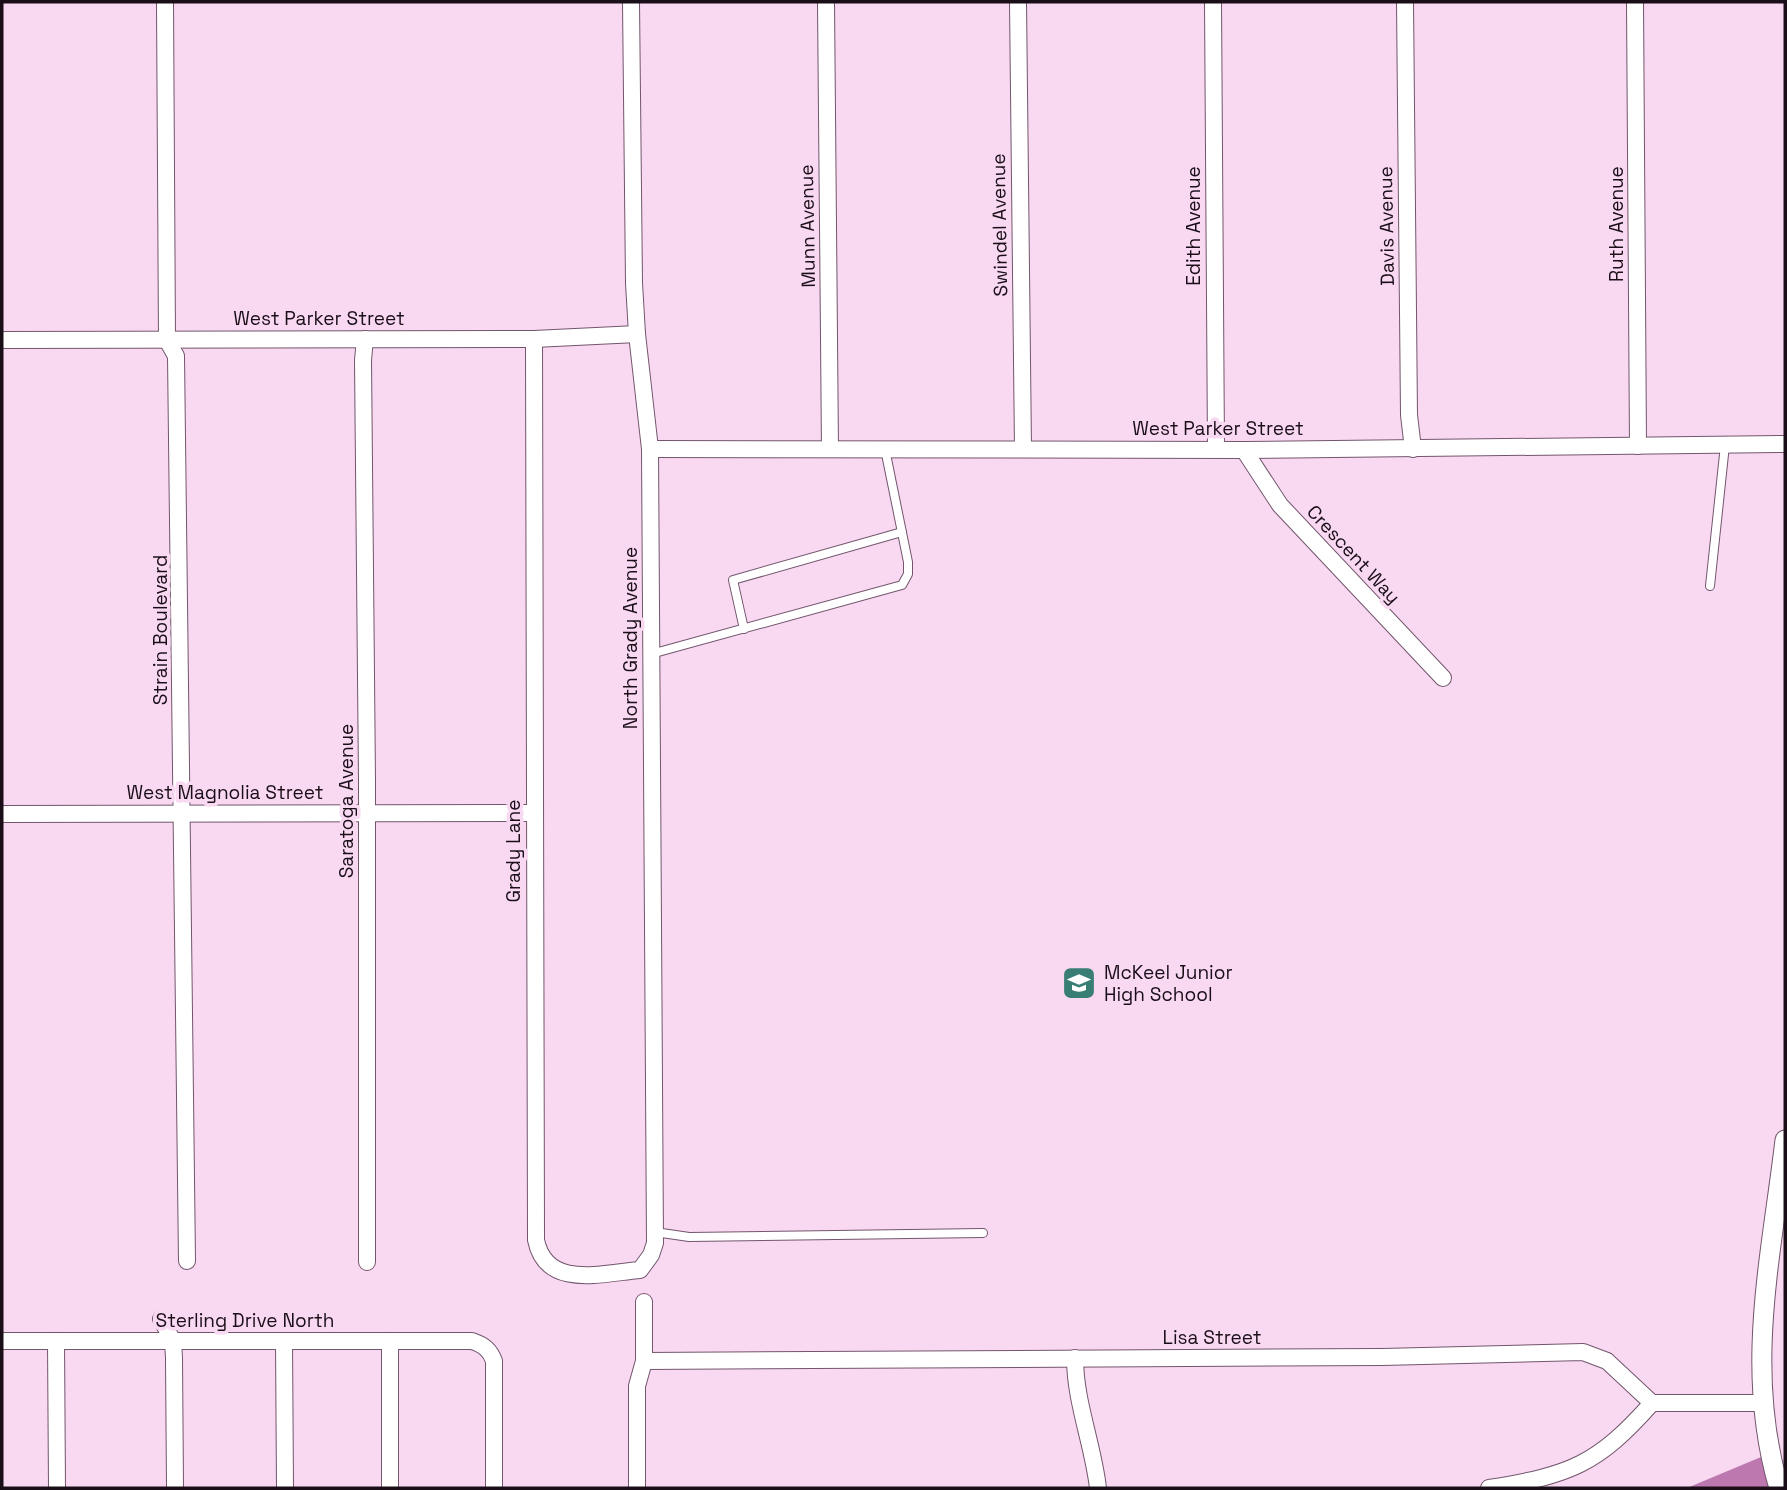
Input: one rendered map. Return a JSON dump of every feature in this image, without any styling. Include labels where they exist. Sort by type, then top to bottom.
[{"type":"street","name":"Strain Boulevard","points":[[165,2],[167,340],[176,356],[187,1261]]},
{"type":"street","name":"North Grady Avenue","points":[[631,2],[637,334],[650,449],[655,1243],[652,1255],[640,1270]]},
{"type":"street","name":"Munn Avenue","points":[[826,2],[830,449]]},
{"type":"street","name":"Swindel Avenue","points":[[1018,2],[1023,449]]},
{"type":"street","name":"Edith Avenue","points":[[1213,2],[1216,449]]},
{"type":"street","name":"Davis Avenue","points":[[1405,2],[1409,415],[1413,449]]},
{"type":"street","name":"Ruth Avenue","points":[[1635,2],[1638,446]]},
{"type":"street","name":"West Parker Street","points":[[2,340],[534,339],[637,334]]},
{"type":"street","name":"Saratoga Avenue","points":[[365,339],[367,1262]]},
{"type":"street","name":"Grady Lane","points":[[534,339],[536,1240],[538,1251],[546,1263],[573,1276],[640,1270]]},
{"type":"street","name":"West Parker Street","points":[[650,449],[1244,450],[1785,444]]},
{"type":"street","name":"Crescent Way","points":[[1244,450],[1280,505],[1443,678]]},
{"type":"street","name":"West Magnolia Street","points":[[2,814],[533,813]]},
{"type":"street","points":[[1779,1488],[1769,1455],[1760,1365],[1763,1317],[1785,1140]]},
{"type":"street","points":[[638,1488],[638,1386],[643,1361],[644,1302]]},
{"type":"street","points":[[162,1319],[173,1341],[175,1488]]},
{"type":"street","name":"Sterling Drive North","points":[[2,1341],[472,1340],[486,1347],[494,1361],[494,1488]]},
{"type":"street","points":[[56,1341],[57,1488]]},
{"type":"street","points":[[284,1341],[285,1488]]},
{"type":"street","points":[[390,1341],[390,1488]]},
{"type":"street","name":"Lisa Street","points":[[643,1361],[1368,1357],[1584,1352],[1607,1361],[1652,1403]]},
{"type":"street","points":[[1075,1358],[1075,1381],[1098,1488]]},
{"type":"street","points":[[1489,1488],[1554,1476],[1578,1466],[1602,1453],[1625,1434],[1652,1403],[1762,1403]]},
{"type":"lane","points":[[1710,586],[1725,445]]},
{"type":"lane","points":[[651,654],[902,585],[908,574],[908,562],[885,449]]},
{"type":"lane","points":[[744,629],[733,580],[902,532]]},
{"type":"lane","points":[[655,1232],[689,1237],[983,1233]]},
{"type":"shaded area","points":[[1761,1457],[1770,1488],[1687,1488]]},
{"type":"place","name":"McKeel Junior High School","points":[[1079,983]]}]
